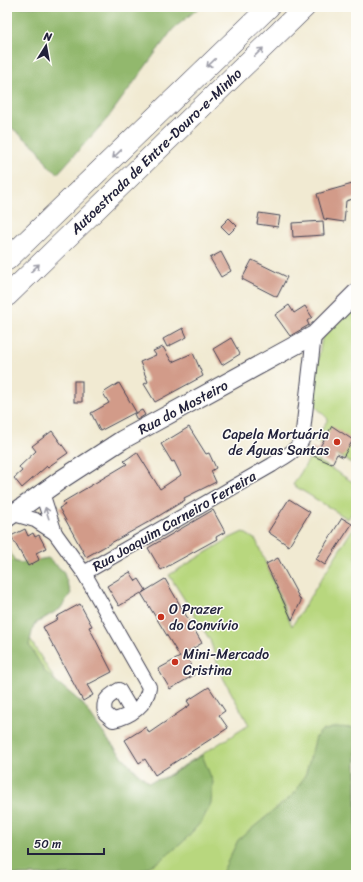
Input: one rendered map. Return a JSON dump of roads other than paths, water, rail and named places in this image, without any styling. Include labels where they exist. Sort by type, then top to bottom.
[{"type":"highway","name":"Autoestrada de Entre-Douro-e-Minho","points":[[7,260],[269,7]]},
{"type":"highway","name":"Autoestrada de Entre-Douro-e-Minho","points":[[7,296],[306,7]]},
{"type":"main road","name":"Rua do Mosteiro","points":[[10,516],[122,440],[314,335],[356,293]]},
{"type":"street","name":"Rua Joaquim Carneiro Ferreira","points":[[84,573],[289,454],[302,440],[314,335]]},
{"type":"street","points":[[42,494],[55,533],[84,573],[149,687],[144,703],[132,712]]},
{"type":"street","points":[[10,516],[35,520],[55,533]]},
{"type":"place","name":"Capela Mortuária de Águas Santas","points":[[337,442]]},
{"type":"place","name":"O Prazer do Convívio","points":[[161,617]]},
{"type":"place","name":"Mini-Mercado Cristina","points":[[175,662]]}]
